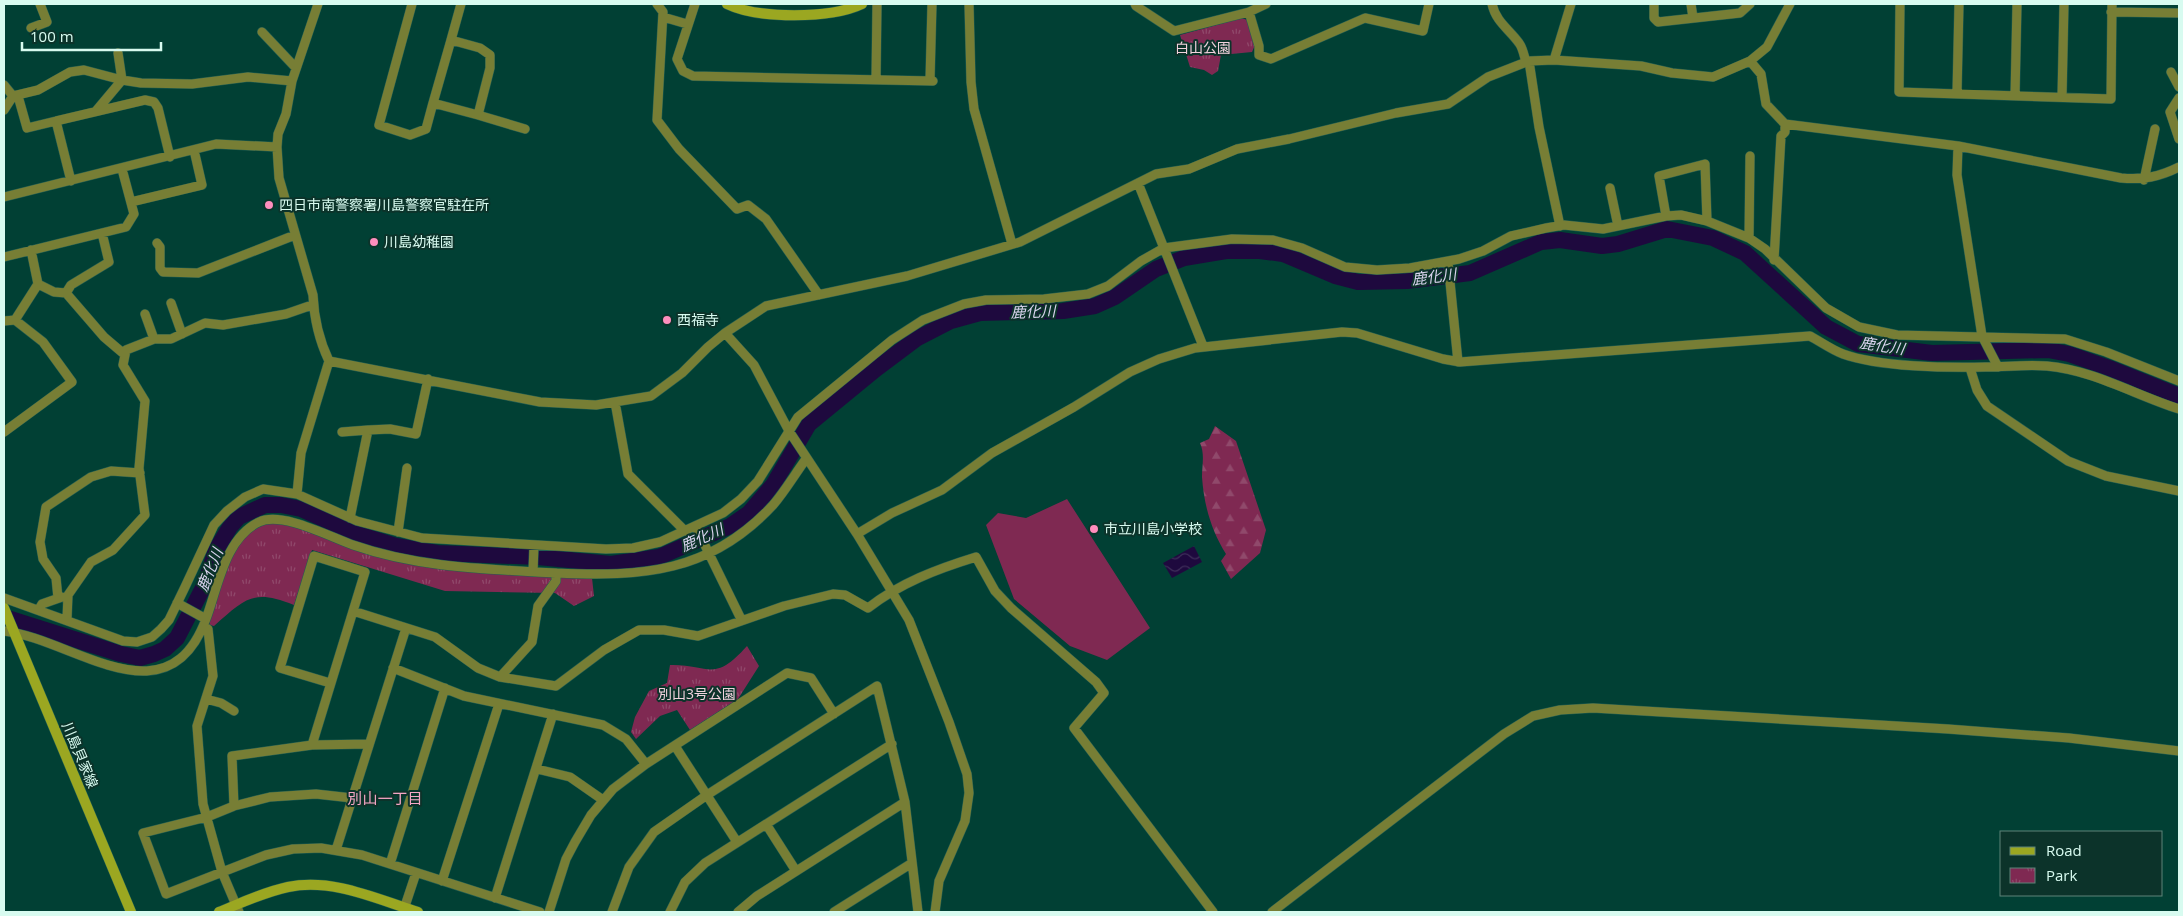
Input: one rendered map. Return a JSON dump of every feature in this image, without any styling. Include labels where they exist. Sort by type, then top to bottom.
[{"type":"street","points":[[31,28],[47,22],[40,4]]},
{"type":"street","points":[[297,494],[300,453],[329,362],[322,348],[312,305],[313,295],[279,178],[277,147],[278,134],[286,114],[292,81],[318,4]]},
{"type":"street","points":[[412,4],[379,125],[410,135],[426,128],[451,40],[459,4]]},
{"type":"street","points":[[657,4],[664,12],[657,120],[679,149],[737,209],[748,205],[766,219],[819,295]]},
{"type":"street","points":[[695,4],[677,59],[683,71],[693,76],[932,80],[932,4]]},
{"type":"street","points":[[727,4],[742,11],[767,15],[862,4]]},
{"type":"street","points":[[876,79],[877,4]]},
{"type":"street","points":[[969,4],[970,82],[974,109],[1012,244]]},
{"type":"street","points":[[1135,4],[1174,31],[1249,12],[1266,4]]},
{"type":"street","points":[[1249,12],[1259,46],[1259,55],[1271,59],[1365,18],[1423,31],[1429,4]]},
{"type":"street","points":[[1492,4],[1494,14],[1521,44],[1528,61],[1539,127],[1560,226]]},
{"type":"street","points":[[1554,60],[1571,4]]},
{"type":"street","points":[[1654,4],[1654,18],[1658,22],[1740,13],[1750,4]]},
{"type":"street","points":[[1691,4],[1693,18]]},
{"type":"street","points":[[329,362],[428,379],[540,402],[582,405],[651,396],[682,373],[725,333],[766,306],[907,276],[1012,244],[1047,230],[1160,173],[1189,169],[1236,149],[1289,139],[1396,113],[1448,104],[1488,77],[1528,61],[1554,60],[1641,66],[1704,78],[1713,77],[1750,61],[1767,47],[1790,4]]},
{"type":"street","points":[[1900,4],[1899,92],[2062,98],[2111,99],[2111,8],[2179,13]]},
{"type":"street","points":[[1958,93],[1959,4]]},
{"type":"street","points":[[2015,96],[2017,4]]},
{"type":"street","points":[[2062,98],[2064,4]]},
{"type":"street","points":[[663,17],[687,24]]},
{"type":"street","points":[[262,32],[296,68]]},
{"type":"street","points":[[451,40],[480,48],[490,56],[490,68],[478,115]]},
{"type":"street","points":[[96,112],[122,80],[118,53]]},
{"type":"street","points":[[1750,61],[1761,74],[1766,104],[1784,124],[1785,132],[1781,136],[1774,260]]},
{"type":"street","points":[[4,110],[16,96],[38,90],[64,74],[84,70],[122,80],[192,84],[248,77],[292,81]]},
{"type":"street","points":[[2171,72],[2179,87]]},
{"type":"street","points":[[4,85],[16,96],[27,128],[145,100],[154,102],[158,108],[170,157]]},
{"type":"street","points":[[2179,98],[2170,112],[2179,139]]},
{"type":"street","points":[[433,103],[525,129]]},
{"type":"street","points":[[56,121],[71,181]]},
{"type":"street","points":[[1784,124],[1958,146],[2121,178],[2144,180],[2166,174],[2179,167]]},
{"type":"street","points":[[2144,180],[2155,129]]},
{"type":"street","points":[[4,197],[216,144],[277,147]]},
{"type":"street","points":[[1958,146],[1957,175],[1982,336],[1997,365]]},
{"type":"street","points":[[131,202],[202,185],[194,150]]},
{"type":"street","points":[[1749,238],[1750,156]]},
{"type":"street","points":[[1666,216],[1660,176],[1705,164],[1707,220]]},
{"type":"street","points":[[4,257],[126,227],[134,214],[122,169]]},
{"type":"street","points":[[1138,183],[1203,346]]},
{"type":"street","points":[[1610,188],[1618,226]]},
{"type":"street","points":[[4,598],[124,641],[137,642],[152,637],[161,629],[180,604],[214,525],[227,510],[245,497],[263,489],[297,494],[370,526],[422,538],[534,547],[606,549],[633,548],[660,542],[696,528],[723,513],[741,499],[758,481],[790,433],[798,417],[833,386],[922,320],[964,304],[986,300],[1044,299],[1088,294],[1108,286],[1141,261],[1164,248],[1232,239],[1260,238],[1287,243],[1340,266],[1360,270],[1410,268],[1448,263],[1470,256],[1510,236],[1560,226],[1593,230],[1666,216],[1681,215],[1707,220],[1749,238],[1831,312],[1859,327],[1897,335],[2065,339],[2106,352],[2179,381]]},
{"type":"street","points":[[66,293],[72,285],[109,262],[102,233]]},
{"type":"street","points":[[157,243],[160,247],[160,268],[163,272],[198,273],[295,235]]},
{"type":"street","points":[[14,320],[38,284],[32,250]]},
{"type":"street","points":[[1448,263],[1458,362]]},
{"type":"street","points":[[38,284],[54,292],[66,293],[104,337],[124,354]]},
{"type":"street","points":[[171,303],[182,334]]},
{"type":"street","points":[[67,619],[68,595],[91,562],[113,550],[146,515],[140,473],[145,402],[124,368],[124,354],[126,350],[154,339],[167,340],[205,323],[223,325],[286,314],[312,305]]},
{"type":"street","points":[[145,314],[154,339]]},
{"type":"street","points":[[4,321],[14,320],[43,342],[74,384],[4,432]]},
{"type":"street","points":[[857,534],[892,513],[947,487],[992,452],[1074,407],[1130,372],[1159,358],[1203,346],[1342,332],[1357,333],[1458,362],[1810,336],[1841,353],[1859,359],[1970,368],[1997,365],[2044,365],[2080,372],[2179,409]]},
{"type":"street","points":[[725,333],[754,365],[790,433],[857,534],[909,620],[949,722],[969,785],[965,821],[939,881],[935,912]]},
{"type":"street","points":[[1970,368],[1976,390],[1987,406],[2068,461],[2106,476],[2179,491]]},
{"type":"street","points":[[342,432],[390,429],[416,434],[428,379]]},
{"type":"street","points":[[615,402],[628,474],[685,531]]},
{"type":"street","points":[[350,518],[368,430]]},
{"type":"street","points":[[9,631],[64,648],[110,667],[143,672],[165,667],[182,656],[192,646],[204,621],[225,563],[237,540],[250,527],[271,518],[310,529],[385,555],[421,564],[556,573],[606,575],[640,573],[676,565],[725,546],[748,529],[774,504],[805,456]]},
{"type":"street","points":[[398,532],[407,468]]},
{"type":"street","points":[[58,598],[56,578],[43,559],[40,542],[46,507],[91,477],[111,471],[140,473]]},
{"type":"street","points":[[696,528],[741,619]]},
{"type":"street","points":[[533,571],[534,547]]},
{"type":"street","points":[[312,745],[365,572],[314,556],[280,668],[330,683]]},
{"type":"street","points":[[353,611],[435,637],[478,668],[500,677],[556,686],[604,650],[639,630],[664,630],[698,636],[741,619],[833,594],[845,595],[868,608],[891,590],[943,567],[976,557],[995,591],[1011,608],[1096,682],[1104,693],[1074,728],[1213,912]]},
{"type":"street","points":[[500,677],[532,642],[538,606],[556,581],[556,573]]},
{"type":"street","points":[[39,609],[42,604],[68,595]]},
{"type":"street","points":[[180,604],[204,621],[208,629],[213,676],[197,726],[203,804],[222,872],[237,909]]},
{"type":"street","name":"川島貝家線","points":[[4,608],[9,631],[131,912]]},
{"type":"street","points":[[336,850],[406,628]]},
{"type":"street","points":[[393,668],[464,696],[594,723],[611,729],[626,739],[646,764]]},
{"type":"street","points":[[549,912],[570,850],[584,825],[603,800],[624,780],[646,764],[787,673],[811,678],[834,714]]},
{"type":"street","points":[[612,912],[626,873],[647,839],[662,826],[707,795],[878,686],[905,802],[918,912]]},
{"type":"street","points":[[390,864],[445,688]]},
{"type":"street","points":[[206,699],[221,703],[234,711]]},
{"type":"street","points":[[442,881],[499,704]]},
{"type":"street","points":[[1272,912],[1504,734],[1532,716],[1546,712],[1593,708],[1780,718],[2069,738],[2179,751]]},
{"type":"street","points":[[495,898],[553,714]]},
{"type":"street","points":[[234,806],[232,756],[312,745],[369,744]]},
{"type":"street","points":[[670,912],[677,895],[692,874],[737,842],[892,744]]},
{"type":"street","points":[[675,746],[737,842]]},
{"type":"street","points":[[537,768],[570,777],[603,800]]},
{"type":"street","points":[[352,798],[292,794],[264,798],[234,806],[207,817],[142,833],[166,894],[276,852],[305,849],[336,850],[362,855],[540,912]]},
{"type":"street","points":[[738,912],[757,896],[905,802]]},
{"type":"street","points":[[766,824],[796,871]]},
{"type":"street","points":[[834,912],[912,863]]},
{"type":"street","points":[[404,910],[416,873]]},
{"type":"street","points":[[219,912],[237,909],[279,889],[314,884],[345,888],[404,910],[418,912]]},
{"type":"green space","name":"白山公園","points":[[1242,18],[1247,20],[1255,45],[1252,52],[1221,55],[1218,71],[1212,75],[1204,70],[1190,67],[1180,35]]},
{"type":"green space","points":[[1215,426],[1236,441],[1266,530],[1260,553],[1231,579],[1221,561],[1226,554],[1212,526],[1203,487],[1203,455],[1200,443],[1209,439]]},
{"type":"green space","points":[[1067,499],[1150,628],[1107,660],[1070,646],[1014,599],[986,525],[998,513],[1026,518]]},
{"type":"green space","points":[[271,520],[415,565],[443,569],[592,578],[594,596],[574,606],[555,593],[445,591],[312,550],[294,605],[280,600],[259,597],[243,603],[214,626],[210,625],[209,622],[230,558],[244,535]]},
{"type":"green space","name":"別山3号公園","points":[[747,646],[759,666],[738,699],[690,730],[677,710],[660,716],[636,739],[631,732],[635,717],[649,691],[667,683],[670,665],[718,668],[736,658]]},
{"type":"water","points":[[1194,546],[1202,562],[1172,578],[1163,563]]},
{"type":"waterway","name":"鹿化川","points":[[4,617],[121,654],[140,658],[154,654],[165,649],[177,638],[205,584],[216,550],[230,527],[239,517],[265,505],[281,505],[301,509],[357,534],[396,546],[437,553],[538,557],[611,564],[659,557],[730,526],[749,513],[773,485],[809,424],[916,339],[951,321],[980,313],[1063,311],[1095,306],[1115,297],[1156,269],[1184,258],[1226,251],[1260,251],[1283,254],[1335,276],[1358,282],[1407,281],[1470,273],[1541,242],[1560,240],[1602,246],[1618,244],[1667,229],[1713,238],[1745,253],[1826,327],[1858,344],[1932,353],[2048,350],[2069,354],[2109,368],[2179,396]]},
{"type":"place","name":"四日市南警察署川島警察官駐在所","points":[[269,205]]},
{"type":"place","name":"川島幼稚園","points":[[374,242]]},
{"type":"place","name":"西福寺","points":[[667,320]]},
{"type":"place","name":"市立川島小学校","points":[[1094,529]]},
{"type":"district","name":"別山一丁目","points":[[385,799]]}]
